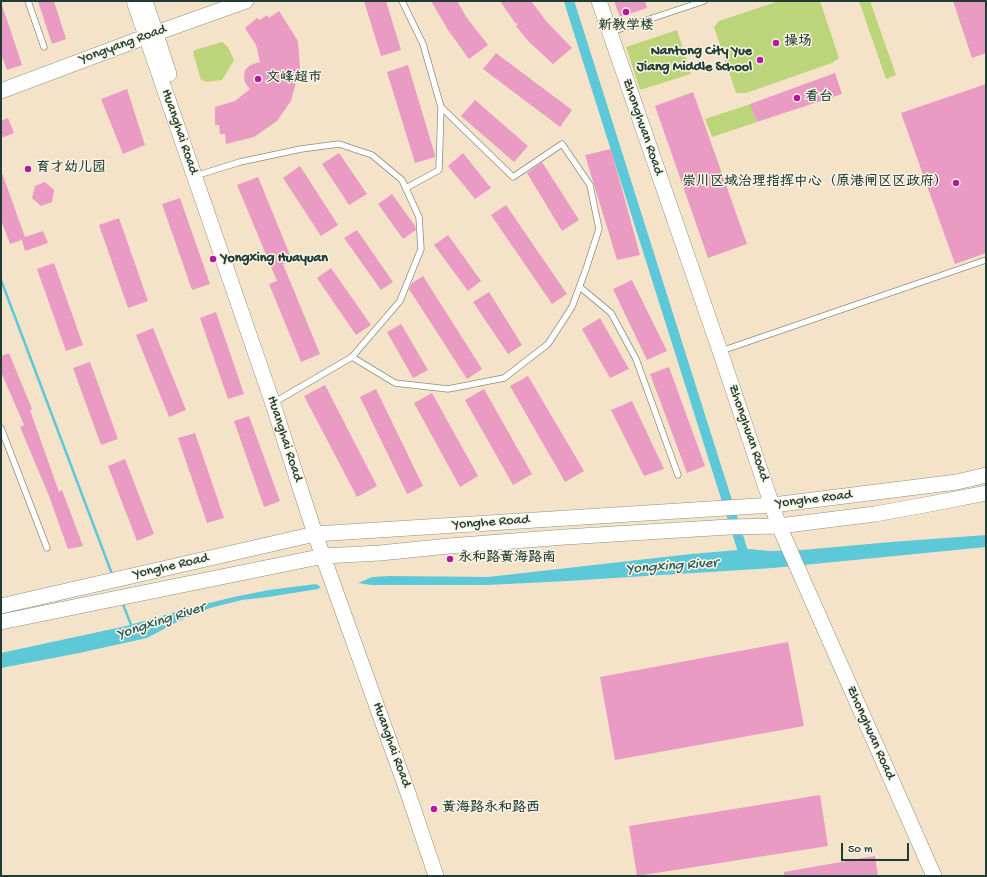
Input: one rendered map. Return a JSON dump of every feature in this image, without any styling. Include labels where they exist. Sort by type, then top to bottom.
[{"type":"main road","name":"Huanghai Road","points":[[134,1],[150,35],[276,400],[320,534],[444,876]]},
{"type":"main road","name":"Huanghai Road","points":[[145,1],[150,35]]},
{"type":"main road","name":"Yongyang Road","points":[[1,92],[150,35],[246,1]]},
{"type":"main road","name":"Zhonghuan Road","points":[[599,1],[779,526],[934,876]]},
{"type":"main road","name":"Yonghe Road","points":[[1,606],[320,534],[773,505],[957,482],[986,474]]},
{"type":"main road","name":"Yonghe Road","points":[[1,622],[328,556],[565,537],[729,527],[779,526],[875,514],[986,493]]},
{"type":"main road","name":"Huanghai Road","points":[[328,556],[436,876]]},
{"type":"lane","points":[[28,1],[44,47]]},
{"type":"lane","points":[[402,1],[423,44],[441,106],[439,170],[406,188]]},
{"type":"lane","points":[[609,32],[704,1]]},
{"type":"lane","points":[[352,357],[395,383],[448,389],[504,378],[548,344],[572,307],[580,286],[598,228],[590,185],[562,144],[513,177],[441,106]]},
{"type":"lane","points":[[198,175],[240,162],[300,149],[339,144],[372,155],[402,180],[419,217],[421,249],[400,302],[352,357],[276,400]]},
{"type":"lane","points":[[720,352],[986,260]]},
{"type":"lane","points":[[580,286],[611,313],[636,359],[678,475]]},
{"type":"lane","points":[[1,428],[47,548]]},
{"type":"green space","name":"操场","points":[[779,1],[820,1],[839,58],[832,63],[746,93],[736,93],[714,27],[719,21]]},
{"type":"green space","points":[[859,1],[870,1],[896,75],[886,79]]},
{"type":"green space","points":[[677,30],[691,74],[640,90],[626,47]]},
{"type":"green space","points":[[222,42],[228,47],[234,60],[222,80],[207,82],[201,80],[193,52],[195,50]]},
{"type":"green space","points":[[751,104],[757,122],[712,137],[705,119]]},
{"type":"water","name":"Yongxing River","points":[[986,535],[986,547],[773,568],[487,585],[371,585],[358,583],[372,577],[488,577],[691,554],[750,549],[769,551],[802,550]]},
{"type":"water","name":"Yongxing River","points":[[316,584],[321,587],[318,589],[242,600],[210,608],[177,622],[147,638],[1,668],[1,653],[126,626],[234,597],[269,590]]},
{"type":"building","points":[[38,1],[54,1],[66,39],[52,44]]},
{"type":"building","points":[[364,1],[386,1],[401,50],[381,56]]},
{"type":"building","points":[[431,1],[457,1],[467,18],[488,45],[469,59],[448,30]]},
{"type":"building","points":[[500,1],[531,1],[547,22],[572,48],[553,64],[528,41],[516,26],[519,22],[516,24]]},
{"type":"building","name":"新教学楼","points":[[614,1],[645,1],[647,8],[620,17]]},
{"type":"building","points":[[953,1],[986,1],[986,53],[972,58]]},
{"type":"building","points":[[1,5],[22,65],[7,70],[1,54]]},
{"type":"building","points":[[279,11],[298,41],[300,68],[291,101],[277,121],[254,137],[226,144],[225,134],[220,134],[219,125],[215,125],[215,107],[235,101],[250,89],[245,83],[245,70],[250,65],[260,62],[256,45],[245,28],[257,18],[260,20],[267,15],[269,18]]},
{"type":"building","points":[[496,53],[572,110],[560,127],[483,69]]},
{"type":"building","points":[[408,65],[435,155],[435,157],[415,163],[387,72]]},
{"type":"building","name":"看台","points":[[835,73],[842,94],[757,122],[750,104]]},
{"type":"building","name":"崇川区域治理指挥中心（原港闸区区政府）","points":[[986,84],[986,253],[955,264],[901,113]]},
{"type":"building","points":[[127,89],[145,145],[123,154],[101,99]]},
{"type":"building","points":[[693,92],[747,244],[708,258],[655,106]]},
{"type":"building","points":[[475,100],[528,146],[514,162],[461,116]]},
{"type":"building","points":[[8,118],[14,133],[1,138],[1,121]]},
{"type":"building","points":[[611,149],[640,255],[617,260],[585,155]]},
{"type":"building","points":[[339,153],[367,194],[349,205],[322,164]]},
{"type":"building","points":[[463,153],[491,188],[475,199],[448,166]]},
{"type":"building","points":[[542,162],[579,220],[562,231],[527,173]]},
{"type":"building","points":[[300,166],[338,225],[321,236],[283,178]]},
{"type":"building","points":[[1,173],[25,237],[43,231],[48,243],[25,251],[22,240],[10,244],[1,220]]},
{"type":"building","points":[[258,177],[292,260],[283,264],[320,354],[301,362],[269,284],[277,281],[237,185]]},
{"type":"building","points":[[45,182],[54,190],[52,202],[41,206],[32,198],[35,186]]},
{"type":"building","points":[[392,194],[415,226],[416,230],[403,239],[378,204]]},
{"type":"building","points":[[180,198],[210,284],[192,290],[162,204]]},
{"type":"building","points":[[506,205],[567,294],[552,304],[491,215]]},
{"type":"building","points":[[119,218],[148,301],[128,308],[99,225]]},
{"type":"building","points":[[357,230],[393,282],[381,290],[344,238]]},
{"type":"building","points":[[448,235],[481,281],[468,291],[434,245]]},
{"type":"building","points":[[54,263],[83,345],[66,351],[37,269]]},
{"type":"building","points":[[331,268],[371,325],[356,335],[317,278]]},
{"type":"building","points":[[423,276],[482,369],[467,379],[409,289],[412,283]]},
{"type":"building","points":[[632,280],[667,351],[647,360],[613,289]]},
{"type":"building","points":[[489,292],[522,345],[508,354],[473,302]]},
{"type":"building","points":[[216,312],[244,394],[228,399],[200,318]]},
{"type":"building","points":[[600,318],[629,369],[610,378],[582,329]]},
{"type":"building","points":[[401,324],[428,370],[413,378],[387,332]]},
{"type":"building","points":[[153,328],[186,410],[169,417],[136,335]]},
{"type":"building","points":[[9,353],[32,409],[30,410],[59,492],[62,490],[83,546],[68,549],[49,496],[20,427],[24,425],[1,372],[1,356]]},
{"type":"building","points":[[90,362],[118,439],[101,445],[73,368]]},
{"type":"building","points":[[669,367],[705,466],[687,473],[650,374]]},
{"type":"building","points":[[528,376],[584,471],[565,482],[510,386]]},
{"type":"building","points":[[325,385],[377,486],[357,497],[304,396]]},
{"type":"building","points":[[376,389],[423,486],[407,494],[360,397]]},
{"type":"building","points":[[484,389],[532,474],[513,485],[465,400]]},
{"type":"building","points":[[432,393],[478,476],[460,487],[414,403]]},
{"type":"building","points":[[632,401],[664,469],[644,476],[611,410]]},
{"type":"building","points":[[249,416],[280,501],[264,507],[234,421]]},
{"type":"building","points":[[195,433],[224,518],[207,523],[178,438]]},
{"type":"building","points":[[125,459],[154,534],[137,541],[108,466]]},
{"type":"building","points":[[788,642],[804,726],[615,760],[600,677]]},
{"type":"building","points":[[820,795],[828,846],[637,876],[629,826]]},
{"type":"building","points":[[875,856],[878,876],[784,876],[784,872]]},
{"type":"waterway","points":[[569,1],[746,561]]},
{"type":"waterway","points":[[1,280],[112,574]]},
{"type":"waterway","name":"Yongxing River","points":[[122,602],[132,627]]},
{"type":"place","name":"新教学楼","points":[[626,12]]},
{"type":"place","name":"操场","points":[[776,43]]},
{"type":"place","name":"Nantong City Yue Jiang Middle School","points":[[760,60]]},
{"type":"place","name":"文峰超市","points":[[258,79]]},
{"type":"place","name":"看台","points":[[797,98]]},
{"type":"place","name":"育才幼儿园","points":[[28,169]]},
{"type":"place","name":"崇川区域治理指挥中心（原港闸区区政府）","points":[[956,183]]},
{"type":"place","name":"Yongxing Huayuan","points":[[213,259]]},
{"type":"place","name":"永和路黄海路南","points":[[450,559]]},
{"type":"place","name":"黄海路永和路西","points":[[434,809]]}]
